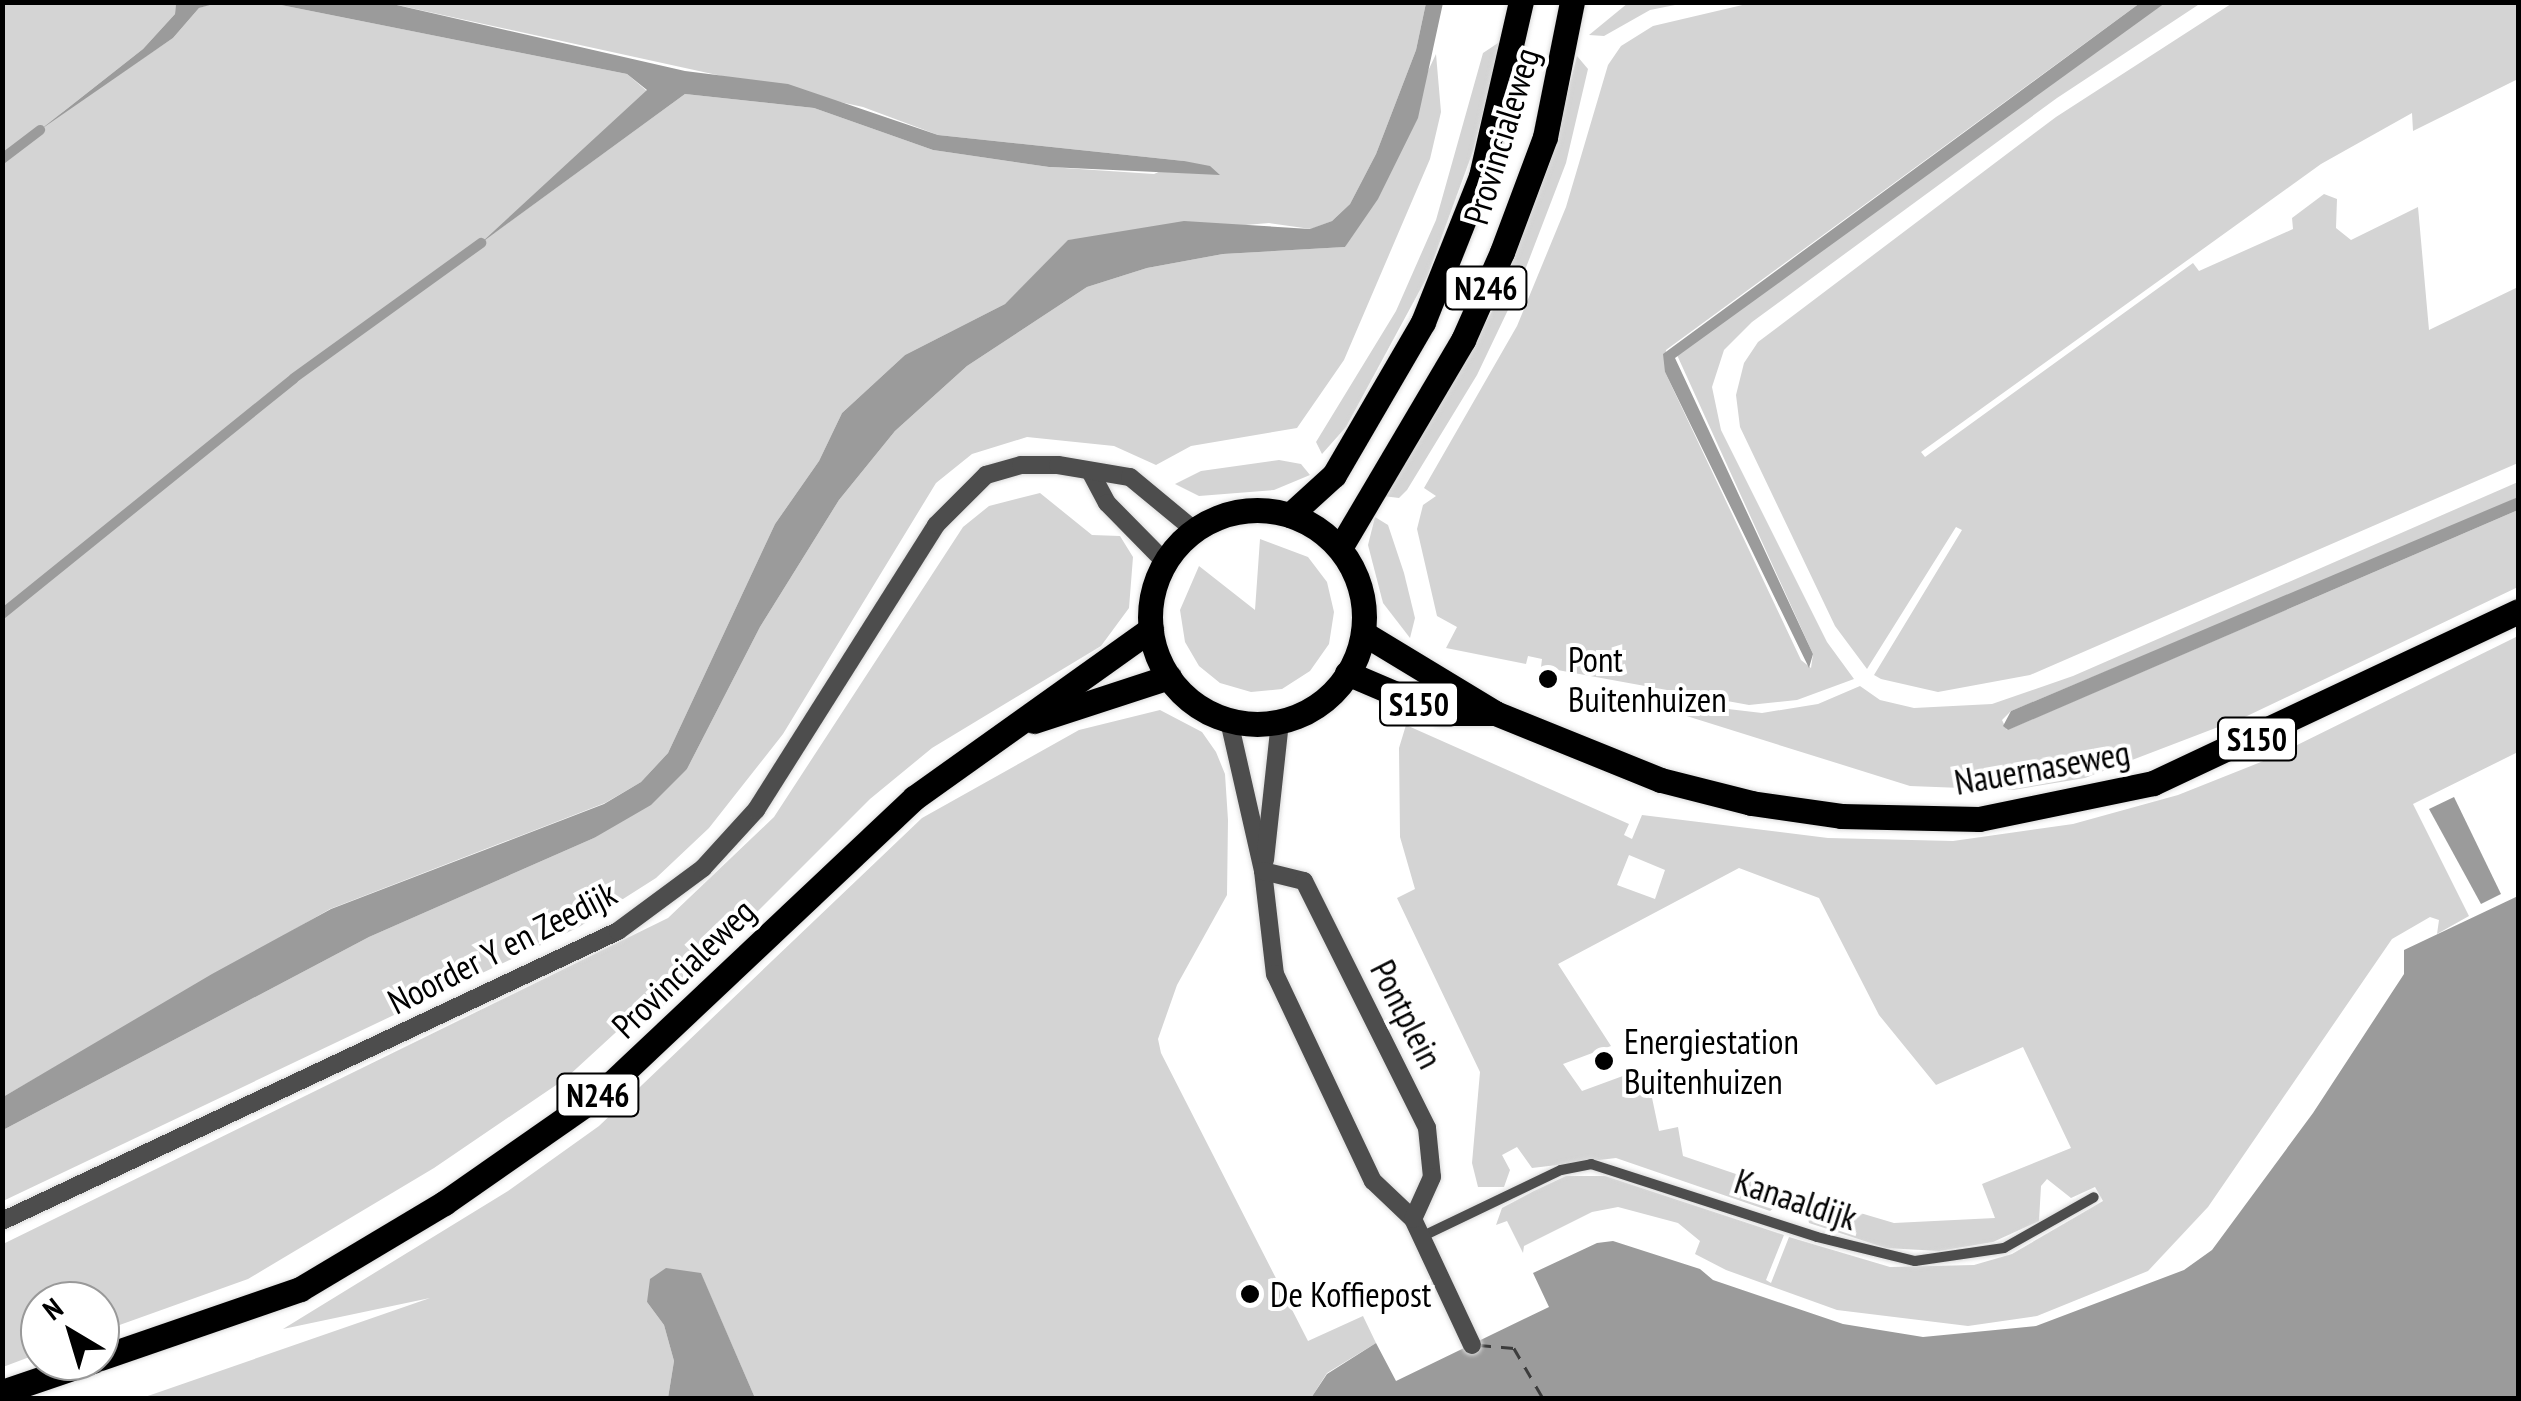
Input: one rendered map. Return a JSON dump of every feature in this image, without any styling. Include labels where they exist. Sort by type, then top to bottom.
[{"type":"main road","name":"Provincialeweg","points":[[1290,515],[1334,475],[1423,322],[1481,176],[1521,2]]},
{"type":"main road","name":"Provincialeweg","points":[[1340,548],[1463,340],[1502,252],[1545,137],[1572,2]]},
{"type":"main road","points":[[1250,510],[1290,515],[1340,548],[1364,601],[1363,634],[1347,674],[1326,699],[1280,722],[1229,721],[1197,706],[1169,677],[1151,630],[1152,598],[1166,563],[1194,530],[1250,510]]},
{"type":"main road","name":"Nauernaseweg","points":[[1363,634],[1496,713],[1660,780],[1751,804],[1841,816],[1979,819],[2153,783],[2518,611]]},
{"type":"main road","name":"Provincialeweg","points":[[120,1351],[300,1289],[444,1203],[600,1094],[884,824],[963,761],[1024,724],[1100,661],[1151,630]]},
{"type":"main road","name":"Nauernaseweg","points":[[1347,674],[1441,712],[1496,713]]},
{"type":"main road","name":"Provincialeweg","points":[[1024,724],[1169,677]]},
{"type":"main road","points":[[2,1392],[34,1381]]},
{"type":"street","name":"Noorder Y en Zeedijk","points":[[2,1221],[618,930],[703,868],[756,810],[936,525],[961,495],[986,476],[1022,465],[1130,477],[1194,530]]},
{"type":"street","points":[[1091,474],[1107,503],[1166,563]]},
{"type":"street","points":[[1229,721],[1263,871],[1275,974],[1373,1181],[1417,1228],[1472,1344]]},
{"type":"street","points":[[1263,871],[1280,722]]},
{"type":"street","name":"Pontplein","points":[[1263,871],[1304,880],[1428,1128],[1432,1176],[1417,1228]]},
{"type":"street","name":"Kanaaldijk","points":[[1417,1228],[1480,1208],[1561,1170],[1591,1164],[1818,1238],[1915,1261],[2004,1248],[2094,1198]]},
{"type":"shaded area","points":[[217,2],[271,3],[627,74],[647,91],[493,234],[685,94],[814,108],[933,150],[1049,167],[1154,174],[1184,161],[938,135],[863,107],[388,3],[1426,3],[1416,50],[1376,154],[1350,204],[1332,221],[1311,229],[1269,223],[1069,240],[1005,304],[905,355],[842,413],[819,461],[775,524],[668,753],[641,782],[605,803],[330,909],[3,1097],[3,3],[176,3],[175,14],[143,49],[59,115],[173,38],[199,8]]},
{"type":"shaded area","points":[[2234,2],[2518,3],[2518,79],[2413,131],[2412,113],[2321,164],[1921,452],[1925,457],[2193,263],[2199,271],[2293,229],[2292,218],[2324,194],[2337,199],[2336,228],[2351,240],[2418,207],[2429,330],[2518,287],[2518,463],[2030,675],[1938,692],[1881,679],[1874,675],[1962,530],[1956,527],[1867,669],[1835,626],[1740,427],[1736,395],[1744,363],[1758,342],[2056,117]]},
{"type":"shaded area","points":[[176,3],[217,3],[199,8],[173,38],[40,130],[143,49],[175,14]]},
{"type":"shaded area","points":[[271,3],[388,3],[685,71],[788,84],[938,135],[1184,161],[1210,166],[1220,175],[1049,167],[933,150],[814,108],[685,94],[481,243],[647,90],[627,74]]},
{"type":"shaded area","points":[[1426,3],[1443,3],[1418,118],[1378,199],[1345,247],[1223,254],[1147,268],[1087,287],[967,366],[895,431],[839,500],[760,627],[687,769],[651,805],[594,838],[369,937],[3,1130],[3,1097],[331,909],[604,804],[641,782],[668,753],[775,524],[819,461],[842,413],[905,355],[1005,304],[1068,240],[1184,221],[1310,229],[1332,221],[1350,204],[1376,154],[1416,50]]},
{"type":"shaded area","points":[[1628,3],[1685,3],[1650,10],[1604,36],[1589,35]]},
{"type":"shaded area","points":[[1751,3],[2140,3],[1666,350],[1665,372],[1801,660],[1811,668],[1813,654],[1677,355],[2150,12],[2165,3],[2201,3],[2057,98],[1752,322],[1724,350],[1712,387],[1721,430],[1827,642],[1854,679],[1797,700],[1749,705],[1541,667],[1542,659],[1528,656],[1526,664],[1446,648],[1457,627],[1437,616],[1417,529],[1423,505],[1436,496],[1424,488],[1517,326],[1566,207],[1608,65],[1621,46],[1653,26]]},
{"type":"shaded area","points":[[2140,3],[2165,3],[1675,358],[1813,654],[1809,668],[1665,372],[1663,354]]},
{"type":"shaded area","points":[[1501,41],[1473,151],[1427,277],[1346,427],[1322,454],[1316,442],[1396,311],[1436,220],[1483,53]]},
{"type":"shaded area","points":[[1436,54],[1441,112],[1430,159],[1344,360],[1297,428],[1191,446],[1156,465],[1114,446],[1027,437],[972,454],[936,483],[783,734],[709,828],[656,878],[579,927],[3,1201],[3,1130],[369,937],[594,838],[687,769],[760,627],[839,500],[895,431],[967,366],[1087,287],[1147,268],[1223,254],[1345,247]]},
{"type":"shaded area","points":[[1577,56],[1588,69],[1566,163],[1517,291],[1477,375],[1407,490],[1399,498],[1383,496],[1497,303],[1549,165]]},
{"type":"shaded area","points":[[1279,460],[1301,464],[1310,475],[1274,490],[1199,496],[1175,484],[1201,471]]},
{"type":"shaded area","points":[[2518,482],[2518,497],[2476,517],[2011,711],[2002,720],[2007,730],[2518,510],[2518,587],[2247,716],[2085,778],[2013,790],[1910,786],[1626,697],[1762,713],[1818,704],[1860,686],[1880,700],[1914,708],[1992,704],[2073,676]]},
{"type":"shaded area","points":[[1040,493],[1092,535],[1120,536],[1133,557],[1129,608],[1101,646],[932,748],[870,799],[660,1009],[626,1023],[565,1079],[434,1168],[248,1279],[120,1325],[120,1281],[20,1281],[20,1361],[3,1367],[3,1244],[668,918],[774,817],[963,527],[989,506]]},
{"type":"shaded area","points":[[2518,497],[2518,510],[2008,730],[2003,726],[2011,711]]},
{"type":"shaded area","points":[[1375,517],[1388,525],[1404,573],[1415,618],[1410,638],[1383,603],[1368,545]]},
{"type":"shaded area","points":[[1260,539],[1308,557],[1327,582],[1334,612],[1329,644],[1310,671],[1282,689],[1251,692],[1220,683],[1199,666],[1185,642],[1180,610],[1199,566],[1255,610]]},
{"type":"shaded area","points":[[2518,636],[2518,752],[2413,804],[2469,916],[2437,934],[2439,920],[2430,917],[2392,939],[2208,1207],[2148,1271],[2037,1316],[1968,1326],[1837,1310],[1726,1270],[1695,1254],[1700,1241],[1678,1223],[1618,1207],[1592,1212],[1524,1246],[1523,1253],[1507,1221],[1496,1225],[1502,1208],[1566,1176],[1605,1176],[1784,1235],[1766,1280],[1771,1283],[1789,1237],[1890,1267],[1974,1265],[2012,1254],[2103,1201],[2095,1187],[2071,1198],[2047,1179],[2041,1186],[2039,1221],[1993,1242],[1939,1251],[1886,1248],[1809,1223],[1803,1196],[1894,1223],[1995,1218],[1982,1184],[2071,1148],[2023,1047],[1936,1085],[1879,1015],[1819,898],[1739,868],[1558,964],[1611,1046],[1563,1064],[1582,1091],[1631,1073],[1659,1091],[1651,1093],[1659,1131],[1678,1127],[1683,1156],[1792,1193],[1770,1211],[1616,1158],[1532,1168],[1517,1147],[1502,1155],[1510,1170],[1504,1187],[1478,1187],[1472,1163],[1480,1072],[1397,898],[1415,889],[1400,837],[1399,748],[1406,725],[1629,824],[1624,835],[1632,839],[1642,815],[1828,838],[1953,841],[2073,824],[2178,795],[2271,758]],"holes":[[[1629,855],[1665,870],[1655,899],[1617,885]]]},
{"type":"shaded area","points":[[1160,710],[1202,732],[1216,752],[1225,774],[1228,820],[1227,895],[1177,985],[1158,1039],[1161,1053],[1308,1341],[1363,1316],[1376,1343],[1327,1373],[1311,1398],[755,1398],[701,1274],[647,1302],[664,1325],[674,1361],[668,1398],[142,1398],[430,1298],[283,1329],[508,1191],[599,1126],[922,818],[1079,730]]},
{"type":"shaded area","points":[[2454,797],[2501,894],[2481,904],[2429,809]]},
{"type":"shaded area","points":[[2518,896],[2518,1398],[1311,1398],[1327,1374],[1376,1343],[1396,1381],[1549,1307],[1533,1273],[1597,1243],[1613,1241],[1700,1269],[1713,1280],[1843,1324],[1923,1337],[2036,1326],[2184,1270],[2212,1250],[2313,1113],[2404,974],[2404,950]]},
{"type":"shaded area","points":[[666,1268],[701,1273],[755,1398],[668,1398],[674,1361],[664,1325],[647,1302],[650,1279]]},
{"type":"waterway","points":[[2,159],[40,130]]},
{"type":"waterway","points":[[2,614],[294,378],[481,243]]},
{"type":"ferry route","points":[[1479,1345],[1514,1348],[1543,1398]]},
{"type":"place","name":"Pont Buitenhuizen","points":[[1548,679]]},
{"type":"place","name":"Energiestation Buitenhuizen","points":[[1604,1061]]},
{"type":"place","name":"De Koffiepost","points":[[1250,1294]]}]
